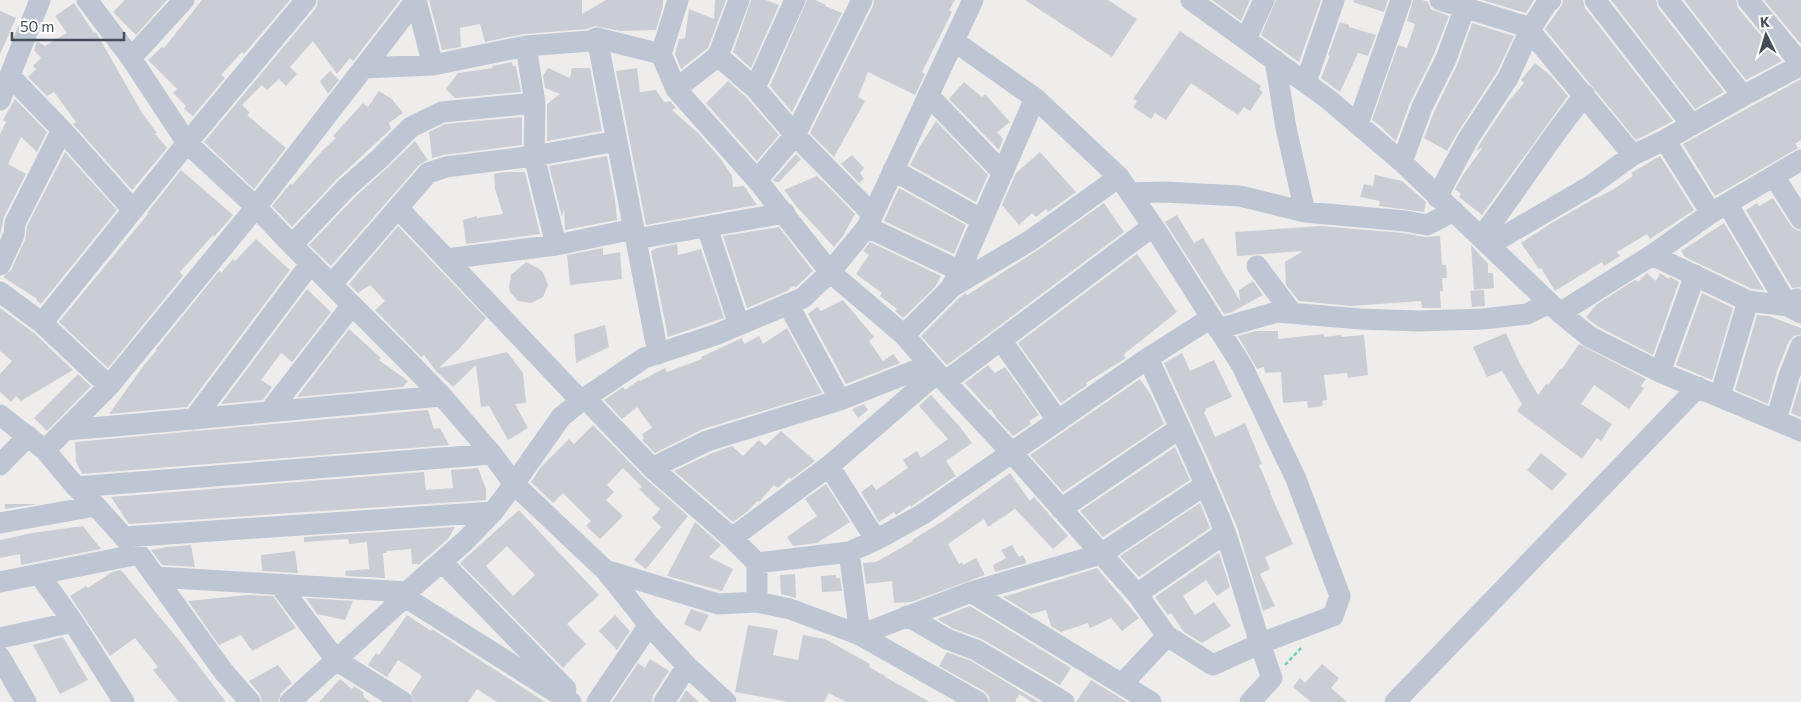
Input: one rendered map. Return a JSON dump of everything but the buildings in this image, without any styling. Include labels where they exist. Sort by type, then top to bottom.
[{"type":"street","points":[[0,100],[40,0]]},
{"type":"street","points":[[87,0],[131,58],[187,143],[256,207],[442,396],[492,454],[514,484],[605,570],[649,625],[687,666],[726,702]]},
{"type":"street","points":[[131,58],[184,0]]},
{"type":"street","points":[[42,323],[187,143],[306,0]]},
{"type":"street","points":[[416,0],[432,65]]},
{"type":"street","points":[[45,450],[109,386],[256,207],[416,0]]},
{"type":"street","points":[[678,0],[661,54],[676,89],[785,213],[830,272],[904,335],[1137,594],[1166,636],[1213,665],[1259,644],[1333,616],[1340,596],[1296,479],[1242,366],[1153,226],[1124,185],[1035,98],[954,41]]},
{"type":"street","points":[[676,89],[718,56],[739,0]]},
{"type":"street","points":[[755,88],[795,0]]},
{"type":"street","points":[[757,180],[795,135],[862,0]]},
{"type":"street","points":[[290,702],[442,562],[493,512],[560,417],[644,358],[715,335],[802,298],[830,272],[869,220],[973,0]]},
{"type":"street","points":[[1246,39],[1264,0]]},
{"type":"street","points":[[1306,82],[1334,0]]},
{"type":"street","points":[[1358,124],[1401,0]]},
{"type":"street","points":[[1440,0],[1465,4],[1530,30],[1633,155]]},
{"type":"street","points":[[1437,197],[1468,140],[1508,78],[1530,30],[1547,3],[1551,0]]},
{"type":"street","points":[[1595,0],[1692,125]]},
{"type":"street","points":[[1668,0],[1743,96]]},
{"type":"street","points":[[1485,241],[1590,186],[1633,155],[1665,140],[1801,65],[1748,0]]},
{"type":"street","points":[[1197,2],[1306,82],[1358,124],[1402,162],[1555,308],[1590,337],[1660,372],[1801,431]]},
{"type":"street","points":[[1402,162],[1422,107],[1446,59],[1465,4]]},
{"type":"street","points":[[363,68],[432,65],[526,46],[590,42],[597,38],[661,54]]},
{"type":"street","points":[[597,38],[658,354]]},
{"type":"street","points":[[526,46],[535,104],[534,156],[556,245]]},
{"type":"street","points":[[718,56],[755,88],[869,220],[955,280]]},
{"type":"street","points":[[1275,60],[1286,128],[1305,212]]},
{"type":"street","points":[[10,76],[62,130],[133,210]]},
{"type":"street","points":[[928,95],[1003,173]]},
{"type":"street","points":[[1485,241],[1507,203],[1561,124],[1584,96]]},
{"type":"street","points":[[904,335],[955,280],[1035,98]]},
{"type":"street","points":[[292,245],[346,188],[411,127],[442,112],[535,104]]},
{"type":"street","points":[[0,265],[14,235],[15,223],[62,130]]},
{"type":"street","points":[[1665,140],[1797,305]]},
{"type":"street","points":[[332,284],[428,173],[446,166],[534,156],[617,141]]},
{"type":"street","points":[[757,563],[849,552],[876,540],[923,514],[1148,358],[1215,324],[1277,312],[1418,321],[1483,319],[1527,314],[1555,308],[1652,255],[1720,209],[1801,160]]},
{"type":"street","points":[[893,170],[982,220]]},
{"type":"street","points":[[1774,176],[1801,219]]},
{"type":"street","points":[[955,280],[1031,240],[1124,185],[1164,192],[1240,196],[1305,212],[1405,221],[1427,225],[1454,211]]},
{"type":"street","points":[[398,208],[583,400],[652,468],[732,538],[757,563],[757,602]]},
{"type":"street","points":[[446,259],[635,234],[707,227],[785,213]]},
{"type":"street","points":[[652,468],[707,441],[840,400],[937,373],[1001,340],[1153,226]]},
{"type":"street","points":[[707,227],[738,325]]},
{"type":"street","points":[[1652,255],[1748,301],[1797,305]]},
{"type":"street","points":[[193,420],[311,263]]},
{"type":"street","points":[[1257,266],[1292,313]]},
{"type":"street","points":[[1660,372],[1695,275]]},
{"type":"street","points":[[0,292],[42,323],[109,386]]},
{"type":"street","points":[[1720,396],[1748,301]]},
{"type":"street","points":[[788,304],[840,400]]},
{"type":"street","points":[[270,411],[352,305]]},
{"type":"street","points":[[1001,340],[1058,421]]},
{"type":"street","points":[[1776,420],[1789,376],[1801,346]]},
{"type":"street","points":[[1148,358],[1225,533],[1259,644],[1272,678],[1250,702]]},
{"type":"street","points":[[732,538],[829,466],[937,373]]},
{"type":"street","points":[[1395,702],[1698,387]]},
{"type":"street","points":[[66,430],[442,396]]},
{"type":"street","points":[[0,416],[45,450],[76,487],[96,506],[139,554],[223,671],[250,702]]},
{"type":"street","points":[[1061,509],[1180,428]]},
{"type":"street","points":[[0,465],[28,436]]},
{"type":"street","points":[[76,487],[492,454]]},
{"type":"street","points":[[829,466],[876,540]]},
{"type":"street","points":[[860,635],[971,592],[1101,554],[1205,485]]},
{"type":"street","points":[[0,523],[96,506]]},
{"type":"street","points":[[124,537],[493,512]]},
{"type":"street","points":[[1137,594],[1225,533]]},
{"type":"street","points":[[849,552],[860,635]]},
{"type":"street","points":[[0,582],[139,554]]},
{"type":"street","points":[[442,562],[578,702]]},
{"type":"street","points":[[605,570],[718,604],[757,602],[790,609],[860,635],[978,702]]},
{"type":"street","points":[[39,574],[73,622],[124,702]]},
{"type":"street","points":[[156,577],[406,594],[571,702]]},
{"type":"street","points":[[281,584],[284,591],[336,660],[403,702]]},
{"type":"street","points":[[971,592],[1151,702]]},
{"type":"street","points":[[907,616],[947,640],[976,650],[1064,702]]},
{"type":"street","points":[[0,638],[73,622]]},
{"type":"street","points":[[598,702],[649,625]]},
{"type":"street","points":[[1122,684],[1166,636]]},
{"type":"street","points":[[0,657],[26,702]]},
{"type":"street","points":[[664,702],[687,666]]},
{"type":"street","points":[[0,667],[12,702]]}]
